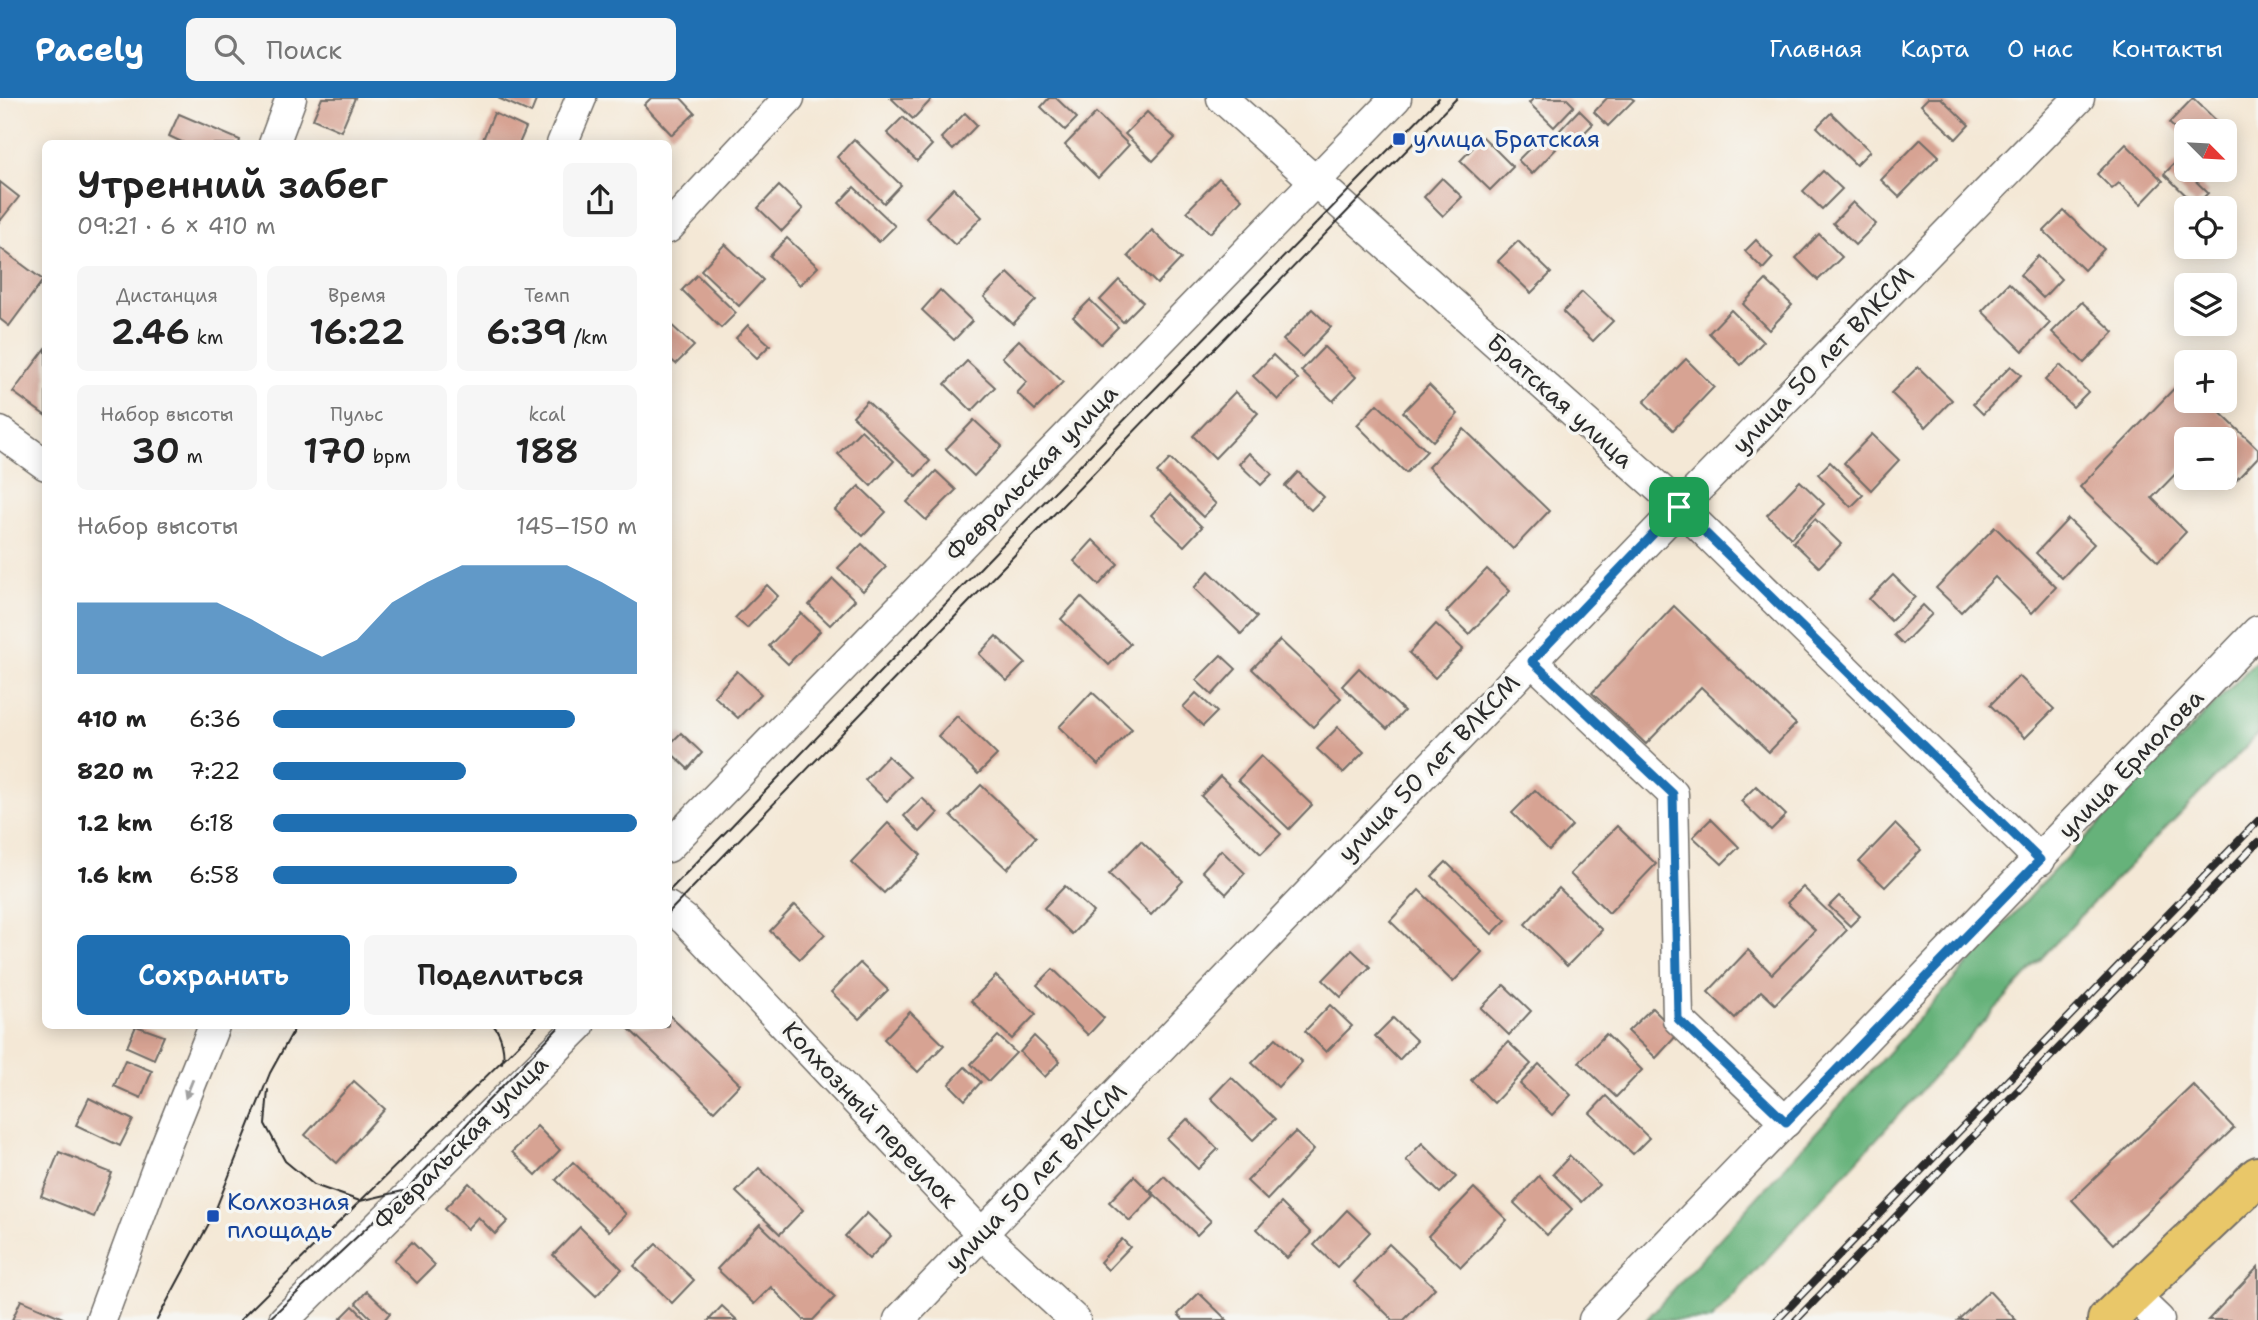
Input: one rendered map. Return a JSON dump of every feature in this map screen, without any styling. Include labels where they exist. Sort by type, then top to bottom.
[{"type":"main road","points":[[2133,1312],[2258,1177]]},
{"type":"street","points":[[276,140],[292,98]]},
{"type":"street","points":[[564,140],[581,98]]},
{"type":"street","points":[[672,224],[789,98]]},
{"type":"street","name":"Братская улица","points":[[1222,98],[1679,507],[2040,860]]},
{"type":"street","name":"Февральская улица","points":[[672,843],[1396,98]]},
{"type":"street","name":"улица 50 лет ВЛКСМ","points":[[899,1320],[1679,507],[2079,98]]},
{"type":"street","points":[[0,432],[42,462]]},
{"type":"street","name":"улица Ермолова","points":[[1594,1320],[2258,631]]},
{"type":"street","points":[[1532,661],[1673,794],[1678,1019],[1786,1122]]},
{"type":"street","name":"Колхозный переулок","points":[[674,921],[982,1234],[1075,1320]]},
{"type":"street","points":[[102,1320],[161,1158],[213,1029]]},
{"type":"street","name":"Февральская улица","points":[[284,1320],[576,1029]]},
{"type":"green space","points":[[2258,659],[2258,734],[2083,913],[1711,1320],[1646,1320],[2037,888]]},
{"type":"building","points":[[322,98],[355,98],[341,131],[313,119]]},
{"type":"building","points":[[498,98],[537,98],[531,113]]},
{"type":"building","points":[[651,98],[681,98],[695,113],[672,135],[644,105]]},
{"type":"building","points":[[891,98],[929,98],[931,100],[913,119]]},
{"type":"building","points":[[1049,98],[1056,98],[1077,118],[1065,130],[1041,107]]},
{"type":"building","points":[[1534,98],[1566,98],[1574,106],[1554,127],[1529,103]]},
{"type":"building","points":[[1607,98],[1634,100],[1608,126],[1594,112]]},
{"type":"building","points":[[1928,98],[1941,98],[1969,125],[1956,139],[1921,105]]},
{"type":"building","points":[[2193,98],[2215,119],[2174,119],[2174,128],[2169,123]]},
{"type":"building","points":[[1579,110],[1593,124],[1574,143],[1560,130]]},
{"type":"building","points":[[1147,112],[1175,138],[1153,161],[1125,134]]},
{"type":"building","points":[[494,113],[526,128],[521,140],[483,140]]},
{"type":"building","points":[[965,113],[977,125],[953,150],[941,138]]},
{"type":"building","points":[[1096,113],[1129,145],[1098,178],[1065,145]]},
{"type":"building","points":[[1831,113],[1870,151],[1856,165],[1817,127]]},
{"type":"building","points":[[179,114],[240,140],[178,140],[169,136]]},
{"type":"building","points":[[903,117],[932,145],[917,161],[887,133]]},
{"type":"building","points":[[1542,136],[1556,149],[1532,174],[1518,160]]},
{"type":"building","points":[[1483,137],[1513,167],[1490,190],[1460,161]]},
{"type":"building","points":[[854,139],[901,185],[884,203],[837,157]]},
{"type":"building","points":[[1921,139],[1939,156],[1899,197],[1881,180]]},
{"type":"building","points":[[2126,144],[2163,181],[2141,204],[2119,183],[2112,189],[2097,174]]},
{"type":"building","points":[[2174,164],[2174,182],[2197,182],[2208,193],[2205,196],[2187,196],[2164,174]]},
{"type":"building","points":[[1823,171],[1842,189],[1822,209],[1803,191]]},
{"type":"building","points":[[1219,178],[1242,199],[1210,233],[1187,211]]},
{"type":"building","points":[[1442,178],[1462,197],[1443,216],[1424,197]]},
{"type":"building","points":[[0,182],[19,197],[0,221]]},
{"type":"building","points":[[779,186],[803,209],[782,231],[758,208]]},
{"type":"building","points":[[854,187],[895,226],[879,242],[839,203]]},
{"type":"building","points":[[953,188],[982,217],[955,245],[926,217]]},
{"type":"building","points":[[1853,202],[1876,224],[1855,245],[1833,223]]},
{"type":"building","points":[[2064,211],[2104,249],[2084,270],[2044,231]]},
{"type":"building","points":[[1152,230],[1181,259],[1157,284],[1128,256]]},
{"type":"building","points":[[1819,234],[1842,257],[1818,280],[1796,258]]},
{"type":"building","points":[[787,238],[818,267],[800,285],[770,256]]},
{"type":"building","points":[[1756,240],[1773,258],[1763,269],[1745,251]]},
{"type":"building","points":[[1518,241],[1551,273],[1531,293],[1498,261]]},
{"type":"building","points":[[725,244],[763,280],[739,306],[701,270]]},
{"type":"building","points":[[0,248],[42,281],[9,326],[0,319]]},
{"type":"building","points":[[2038,256],[2061,279],[2043,298],[2020,275]]},
{"type":"building","points":[[1008,273],[1036,300],[1013,324],[984,297]]},
{"type":"building","points":[[697,275],[736,313],[721,328],[682,290]]},
{"type":"building","points":[[1119,280],[1143,302],[1123,322],[1100,300]]},
{"type":"building","points":[[1766,280],[1792,305],[1769,330],[1743,304]]},
{"type":"building","points":[[2009,283],[2050,323],[2023,351],[1982,311]]},
{"type":"building","points":[[940,290],[972,321],[954,340],[922,310]]},
{"type":"building","points":[[1582,292],[1613,321],[1593,341],[1563,312]]},
{"type":"building","points":[[1090,300],[1118,327],[1101,344],[1073,317]]},
{"type":"building","points":[[2082,302],[2114,332],[2084,363],[2052,332]]},
{"type":"building","points":[[1312,309],[1331,327],[1302,357],[1283,340]]},
{"type":"building","points":[[1731,310],[1763,342],[1741,365],[1709,333]]},
{"type":"building","points":[[748,325],[770,345],[757,358],[736,338]]},
{"type":"building","points":[[672,326],[694,346],[676,364],[672,360]]},
{"type":"building","points":[[1019,340],[1063,382],[1035,410],[1017,393],[1027,382],[1002,357]]},
{"type":"building","points":[[1324,347],[1356,377],[1333,401],[1301,371]]},
{"type":"building","points":[[42,353],[42,413],[13,392]]},
{"type":"building","points":[[1273,355],[1298,379],[1278,400],[1253,376]]},
{"type":"building","points":[[1686,359],[1714,387],[1673,430],[1644,402]]},
{"type":"building","points":[[967,361],[995,387],[972,411],[945,384]]},
{"type":"building","points":[[2060,365],[2088,392],[2073,407],[2045,380]]},
{"type":"building","points":[[2011,366],[2021,375],[1983,414],[1973,404]]},
{"type":"building","points":[[1918,367],[1952,400],[1926,427],[1891,393]]},
{"type":"building","points":[[1429,385],[1458,414],[1433,441],[1403,412]]},
{"type":"building","points":[[2174,388],[2174,413],[2220,413],[2235,427],[2174,427],[2174,475],[2152,498],[2186,532],[2158,562],[2080,487]]},
{"type":"building","points":[[1235,392],[1258,413],[1215,458],[1193,436]]},
{"type":"building","points":[[867,401],[930,461],[916,476],[853,416]]},
{"type":"building","points":[[1377,404],[1427,451],[1406,473],[1357,425]]},
{"type":"building","points":[[974,420],[1002,446],[974,476],[946,449]]},
{"type":"building","points":[[1464,429],[1549,511],[1513,549],[1428,467]]},
{"type":"building","points":[[2237,429],[2258,449],[2258,457],[2237,479]]},
{"type":"building","points":[[861,430],[894,461],[871,486],[838,454]]},
{"type":"building","points":[[1872,434],[1899,460],[1871,490],[1844,463]]},
{"type":"building","points":[[1249,453],[1272,474],[1261,485],[1239,464]]},
{"type":"building","points":[[1170,459],[1216,504],[1203,517],[1157,473]]},
{"type":"building","points":[[1830,462],[1863,495],[1851,507],[1818,474]]},
{"type":"building","points":[[936,471],[956,490],[926,520],[907,502]]},
{"type":"building","points":[[1298,472],[1324,497],[1311,510],[1285,486]]},
{"type":"building","points":[[1800,481],[1824,504],[1791,538],[1767,515]]},
{"type":"building","points":[[859,486],[886,512],[863,536],[835,510]]},
{"type":"building","points":[[1170,495],[1202,527],[1184,546],[1151,515]]},
{"type":"building","points":[[1815,519],[1841,544],[1819,567],[1793,542]]},
{"type":"building","points":[[2068,519],[2094,544],[2062,578],[2036,553]]},
{"type":"building","points":[[1995,527],[2056,587],[2032,613],[1995,577],[1961,612],[1936,588]]},
{"type":"building","points":[[1093,540],[1118,564],[1099,585],[1074,561]]},
{"type":"building","points":[[862,544],[886,567],[863,591],[838,568]]},
{"type":"building","points":[[1487,569],[1510,591],[1469,634],[1446,612]]},
{"type":"building","points":[[1209,571],[1257,617],[1241,634],[1194,588]]},
{"type":"building","points":[[1893,575],[1915,597],[1891,621],[1869,599]]},
{"type":"building","points":[[833,579],[855,600],[830,625],[809,605]]},
{"type":"building","points":[[767,585],[778,596],[747,628],[735,618]]},
{"type":"building","points":[[1081,597],[1130,644],[1109,665],[1061,619]]},
{"type":"building","points":[[1923,605],[1932,614],[1903,644],[1894,635]]},
{"type":"building","points":[[1674,606],[1796,724],[1769,752],[1701,687],[1646,744],[1592,693]]},
{"type":"building","points":[[801,613],[820,631],[788,664],[769,646]]},
{"type":"building","points":[[1436,624],[1463,649],[1435,678],[1409,653]]},
{"type":"building","points":[[996,636],[1025,663],[1007,681],[979,654]]},
{"type":"building","points":[[1280,640],[1341,698],[1313,727],[1252,669]]},
{"type":"building","points":[[1221,655],[1236,669],[1212,695],[1196,680]]},
{"type":"building","points":[[1359,668],[1404,711],[1387,729],[1342,686]]},
{"type":"building","points":[[737,671],[761,694],[738,718],[714,696]]},
{"type":"building","points":[[2019,676],[2054,709],[2025,738],[1990,705]]},
{"type":"building","points":[[1092,692],[1132,729],[1098,765],[1059,727]]},
{"type":"building","points":[[1196,693],[1217,712],[1203,726],[1183,707]]},
{"type":"building","points":[[957,716],[997,755],[978,774],[938,736]]},
{"type":"building","points":[[1338,727],[1364,752],[1343,773],[1317,749]]},
{"type":"building","points":[[681,733],[702,753],[688,769],[672,754],[672,742]]},
{"type":"building","points":[[888,756],[910,777],[887,801],[865,780]]},
{"type":"building","points":[[1261,756],[1312,805],[1289,829],[1238,780]]},
{"type":"building","points":[[1220,776],[1281,834],[1261,854],[1201,796]]},
{"type":"building","points":[[981,785],[1036,837],[1007,869],[951,816]]},
{"type":"building","points":[[1756,786],[1786,815],[1771,830],[1741,801]]},
{"type":"building","points":[[1535,790],[1572,826],[1549,850],[1512,813]]},
{"type":"building","points":[[922,798],[938,813],[920,832],[904,816]]},
{"type":"building","points":[[1711,819],[1739,847],[1722,864],[1693,837]]},
{"type":"building","points":[[888,823],[921,855],[884,893],[851,862]]},
{"type":"building","points":[[1895,824],[1921,850],[1885,887],[1859,862]]},
{"type":"building","points":[[1617,826],[1656,864],[1609,913],[1570,874]]},
{"type":"building","points":[[1141,841],[1183,881],[1151,915],[1109,874]]},
{"type":"building","points":[[1221,850],[1245,873],[1226,894],[1202,871]]},
{"type":"building","points":[[1446,862],[1506,920],[1492,934],[1432,876]]},
{"type":"building","points":[[1065,886],[1093,912],[1072,934],[1044,908]]},
{"type":"building","points":[[1803,887],[1847,930],[1775,1004],[1761,991],[1735,1018],[1708,992],[1748,950],[1772,974],[1815,930],[1787,903]]},
{"type":"building","points":[[1559,888],[1602,930],[1567,966],[1525,924]]},
{"type":"building","points":[[1419,890],[1482,952],[1453,982],[1390,921]]},
{"type":"building","points":[[1839,896],[1860,916],[1850,926],[1829,906]]},
{"type":"building","points":[[795,905],[825,934],[800,959],[770,931]]},
{"type":"building","points":[[1352,950],[1370,967],[1341,997],[1323,980]]},
{"type":"building","points":[[860,963],[888,990],[859,1019],[831,992]]},
{"type":"building","points":[[1053,969],[1104,1018],[1088,1035],[1037,985]]},
{"type":"building","points":[[996,976],[1036,1014],[1012,1039],[971,1001]]},
{"type":"building","points":[[1504,985],[1531,1011],[1509,1035],[1481,1008]]},
{"type":"building","points":[[1330,1005],[1352,1026],[1326,1052],[1305,1031]]},
{"type":"building","points":[[1652,1008],[1678,1034],[1656,1058],[1628,1031]]},
{"type":"building","points":[[910,1012],[944,1045],[918,1072],[884,1039]]},
{"type":"building","points":[[672,1018],[740,1084],[714,1111],[629,1029],[672,1029]]},
{"type":"building","points":[[1393,1018],[1417,1041],[1399,1060],[1375,1036]]},
{"type":"building","points":[[135,1029],[144,1029],[164,1036],[154,1059],[127,1047]]},
{"type":"building","points":[[1606,1034],[1642,1070],[1616,1097],[1579,1062]]},
{"type":"building","points":[[998,1036],[1016,1053],[989,1081],[971,1064]]},
{"type":"building","points":[[1034,1036],[1060,1061],[1045,1077],[1020,1052]]},
{"type":"building","points":[[1276,1038],[1302,1062],[1278,1087],[1252,1063]]},
{"type":"building","points":[[1508,1042],[1531,1064],[1494,1103],[1471,1080]]},
{"type":"building","points":[[125,1060],[152,1071],[141,1098],[114,1086]]},
{"type":"building","points":[[1539,1064],[1571,1095],[1552,1115],[1520,1084]]},
{"type":"building","points":[[965,1067],[981,1082],[965,1100],[949,1084]]},
{"type":"building","points":[[1231,1077],[1275,1119],[1253,1140],[1211,1098]]},
{"type":"building","points":[[354,1081],[385,1109],[337,1163],[305,1135]]},
{"type":"building","points":[[2193,1085],[2234,1128],[2113,1244],[2072,1200]]},
{"type":"building","points":[[1606,1096],[1649,1138],[1633,1154],[1590,1113]]},
{"type":"building","points":[[89,1098],[133,1120],[120,1146],[76,1125]]},
{"type":"building","points":[[1187,1119],[1218,1149],[1198,1169],[1167,1139]]},
{"type":"building","points":[[537,1126],[560,1150],[536,1175],[512,1152]]},
{"type":"building","points":[[1295,1132],[1314,1150],[1267,1200],[1247,1181]]},
{"type":"building","points":[[1422,1143],[1456,1177],[1440,1193],[1406,1160]]},
{"type":"building","points":[[59,1152],[112,1173],[94,1217],[41,1196]]},
{"type":"building","points":[[1570,1156],[1599,1185],[1582,1202],[1553,1174]]},
{"type":"building","points":[[573,1162],[626,1214],[609,1231],[556,1180]]},
{"type":"building","points":[[759,1168],[803,1210],[780,1234],[736,1192]]},
{"type":"building","points":[[1134,1176],[1154,1196],[1130,1221],[1109,1202]]},
{"type":"building","points":[[1164,1176],[1211,1221],[1197,1235],[1150,1190]]},
{"type":"building","points":[[1539,1176],[1572,1209],[1547,1235],[1514,1203]]},
{"type":"building","points":[[469,1183],[508,1221],[495,1234],[478,1217],[467,1229],[445,1208]]},
{"type":"building","points":[[1474,1188],[1507,1220],[1461,1267],[1428,1236]]},
{"type":"building","points":[[1281,1203],[1311,1233],[1287,1258],[1257,1229]]},
{"type":"building","points":[[1347,1210],[1370,1232],[1337,1267],[1314,1245]]},
{"type":"building","points":[[867,1213],[891,1236],[869,1259],[845,1236]]},
{"type":"building","points":[[760,1224],[835,1297],[813,1320],[804,1320],[771,1287],[754,1304],[717,1269]]},
{"type":"building","points":[[580,1227],[622,1269],[596,1296],[553,1255]]},
{"type":"building","points":[[1122,1239],[1130,1247],[1108,1270],[1100,1262]]},
{"type":"building","points":[[412,1242],[435,1265],[417,1283],[394,1260]]},
{"type":"building","points":[[656,1244],[694,1280],[672,1303],[634,1266]]},
{"type":"building","points":[[1389,1244],[1435,1288],[1404,1320],[1393,1320],[1354,1282]]},
{"type":"building","points":[[2258,1267],[2258,1320],[2208,1320]]},
{"type":"building","points":[[367,1291],[390,1313],[384,1320],[373,1320],[356,1303]]},
{"type":"building","points":[[1989,1291],[2016,1320],[1958,1320]]},
{"type":"building","points":[[1199,1293],[1227,1320],[1183,1320],[1178,1314]]},
{"type":"building","points":[[21,1300],[63,1318],[12,1320]]},
{"type":"building","points":[[353,1306],[367,1320],[339,1320]]},
{"type":"building","points":[[722,1306],[737,1320],[709,1320]]},
{"type":"tram line","points":[[672,888],[1439,98]]},
{"type":"tram line","points":[[672,909],[1457,98]]},
{"type":"tram line","points":[[157,1320],[213,1216],[270,1073],[294,1029]]},
{"type":"tram line","points":[[496,1029],[502,1044],[502,1063]]},
{"type":"tram line","points":[[240,1320],[534,1029]]},
{"type":"tram line","points":[[268,1320],[407,1190],[557,1029]]},
{"type":"tram line","points":[[268,1090],[265,1124],[285,1161],[314,1185],[360,1201],[403,1191]]},
{"type":"railway","points":[[1777,1320],[2258,821]]},
{"type":"railway","points":[[1796,1320],[2258,842]]},
{"type":"place","name":"улица Братская","points":[[1399,139]]},
{"type":"place","name":"Колхозная площадь","points":[[213,1216]]},
{"type":"route","points":[[1679,507],[2040,860],[1786,1122],[1678,1019],[1673,794],[1532,661],[1679,507]]}]
